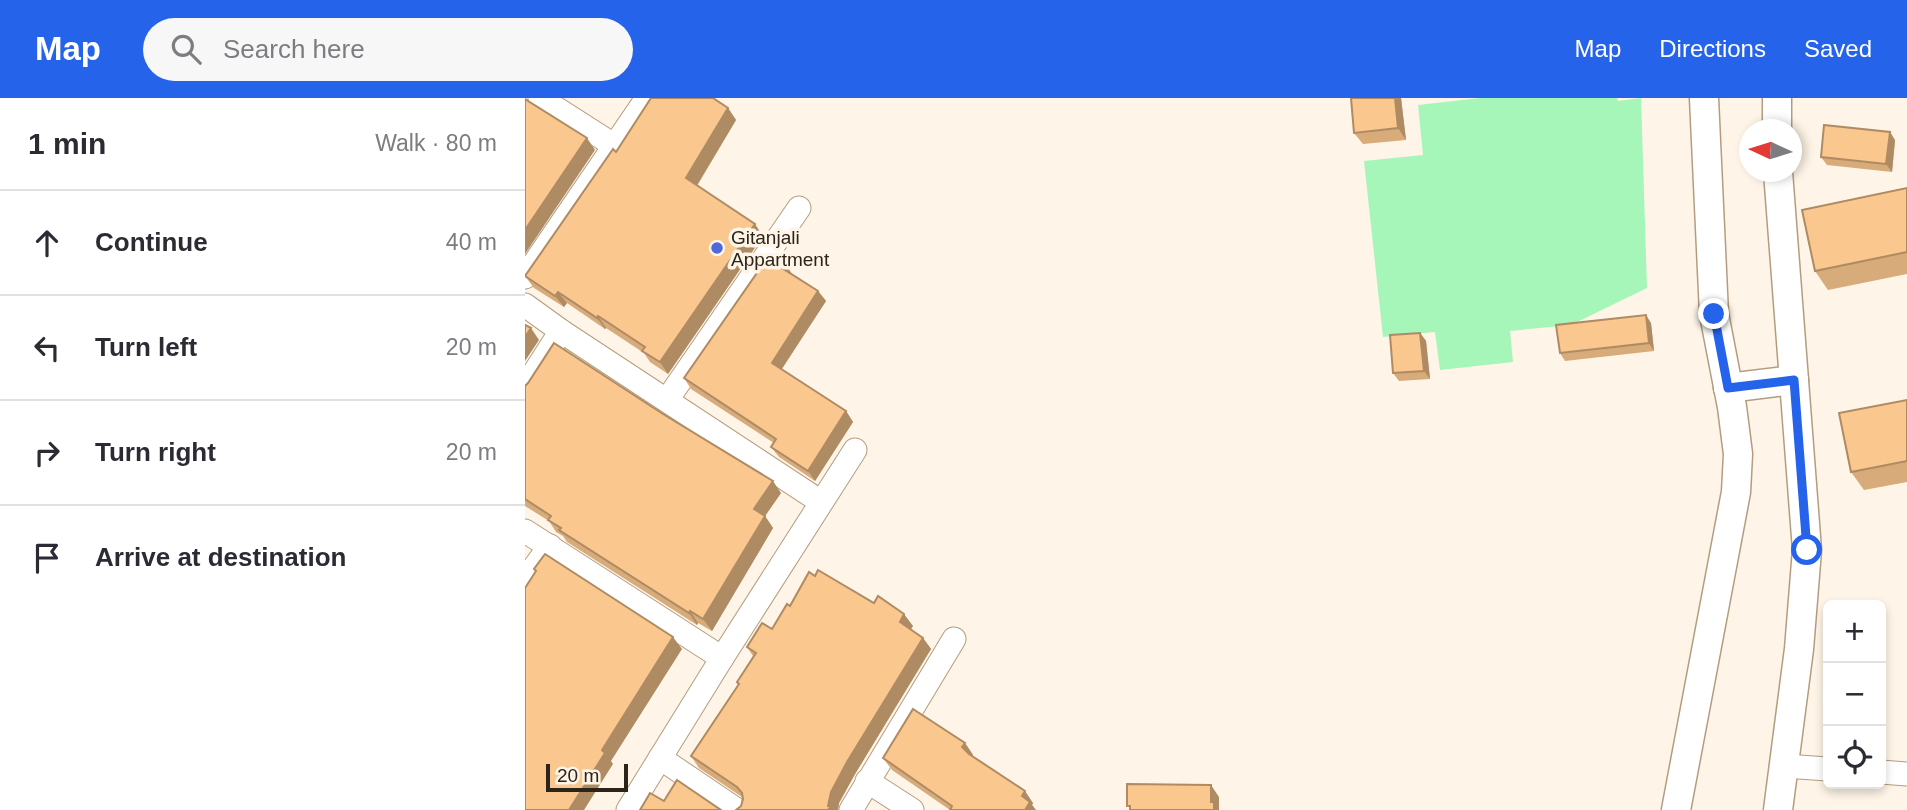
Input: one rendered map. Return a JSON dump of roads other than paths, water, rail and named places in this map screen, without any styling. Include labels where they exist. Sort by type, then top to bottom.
[{"type":"street","points":[[540,98],[615,146]]},
{"type":"street","points":[[525,277],[647,98]]},
{"type":"street","points":[[1676,810],[1736,492],[1738,454],[1714,314],[1705,98]]},
{"type":"street","points":[[1777,98],[1777,119]]},
{"type":"street","points":[[1778,810],[1799,649],[1807,550],[1779,182]]},
{"type":"street","points":[[667,400],[799,208]]},
{"type":"street","points":[[525,305],[821,502]]},
{"type":"street","points":[[525,387],[561,331]]},
{"type":"street","points":[[1728,388],[1794,380]]},
{"type":"street","points":[[628,810],[855,450]]},
{"type":"street","points":[[525,531],[722,658]]},
{"type":"street","points":[[525,580],[551,546]]},
{"type":"street","points":[[851,810],[954,639]]},
{"type":"street","points":[[660,758],[737,810]]},
{"type":"street","points":[[1784,766],[1823,769]]},
{"type":"street","points":[[1886,772],[1907,774]]},
{"type":"street","points":[[867,781],[912,810]]},
{"type":"place","name":"Gitanjali Appartment","points":[[717,248]]}]
